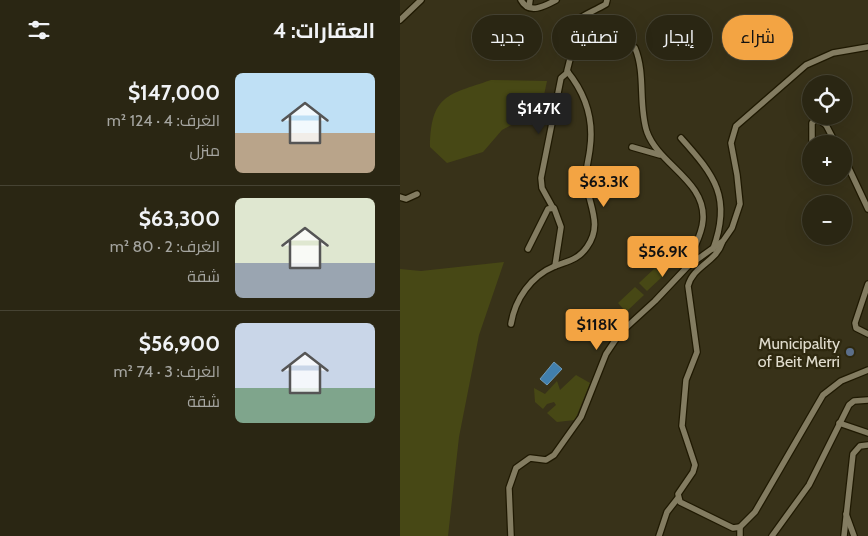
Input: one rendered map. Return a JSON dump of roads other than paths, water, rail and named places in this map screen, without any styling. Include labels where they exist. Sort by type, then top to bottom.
[{"type":"street","points":[[400,20],[421,0]]},
{"type":"street","points":[[521,0],[529,8]]},
{"type":"street","points":[[529,8],[530,0]]},
{"type":"street","points":[[529,8],[539,7],[556,0]]},
{"type":"street","points":[[584,15],[602,6],[608,0]]},
{"type":"street","points":[[659,536],[667,512],[678,498],[678,494],[693,472],[695,465],[682,426],[686,380],[697,352],[688,286],[691,277],[717,254],[732,228],[740,204],[731,143],[736,126],[806,65],[833,53],[868,47]]},
{"type":"street","points":[[636,56],[644,122],[653,144],[660,154],[692,185],[701,204],[703,221],[688,266]]},
{"type":"street","points":[[555,266],[560,227],[559,217],[542,188],[541,178],[561,78],[568,72],[570,60]]},
{"type":"street","points":[[511,324],[516,305],[523,292],[544,273],[555,266],[571,261],[583,252],[593,236],[596,220],[586,183],[591,145],[590,120],[578,84],[568,72]]},
{"type":"street","points":[[812,135],[812,123],[817,118],[823,122],[831,135]]},
{"type":"street","points":[[681,138],[715,183],[720,196],[722,213],[719,232],[712,250]]},
{"type":"street","points":[[632,147],[660,154]]},
{"type":"street","points":[[852,175],[868,209]]},
{"type":"street","points":[[400,197],[406,199],[417,194]]},
{"type":"street","points":[[528,249],[548,209],[552,208]]},
{"type":"street","points":[[511,536],[509,488],[516,468],[530,458],[546,460],[554,454],[581,417],[613,342],[688,266],[723,241]]},
{"type":"street","points":[[694,248],[700,257]]},
{"type":"street","points":[[868,284],[855,323],[856,328],[868,334]]},
{"type":"street","points":[[678,498],[680,502],[691,509],[733,528],[740,526],[755,512],[823,395],[841,381],[868,370]]},
{"type":"street","points":[[772,536],[809,485],[839,423],[852,402],[868,400]]},
{"type":"street","points":[[839,423],[868,433]]},
{"type":"street","points":[[844,536],[845,512],[853,454],[860,446],[868,444]]},
{"type":"street","points":[[845,512],[854,536]]},
{"type":"street","points":[[740,526],[740,536]]},
{"type":"water","points":[[554,362],[562,369],[547,385],[540,379]]},
{"type":"place","name":"Municipality of Beit Merri","points":[[850,352]]}]
